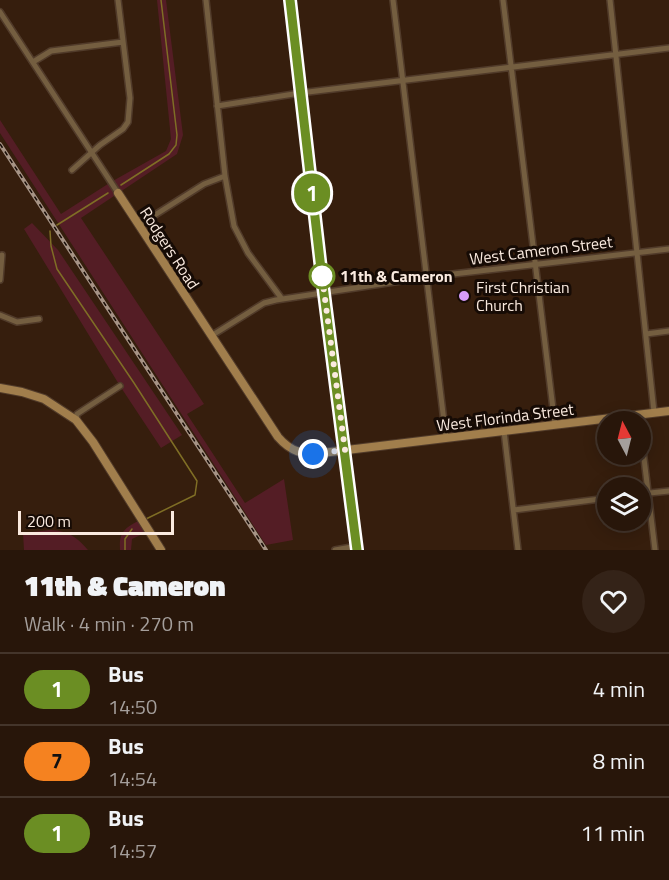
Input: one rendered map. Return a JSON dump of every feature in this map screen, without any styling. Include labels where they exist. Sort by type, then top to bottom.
[{"type":"street","points":[[72,170],[123,129],[128,122],[130,98],[118,0]]},
{"type":"street","points":[[206,0],[225,176],[237,234],[282,299]]},
{"type":"street","points":[[290,0],[324,293],[357,548],[335,550]]},
{"type":"street","points":[[393,0],[446,438]]},
{"type":"street","points":[[503,0],[555,424]]},
{"type":"street","points":[[610,0],[654,412]]},
{"type":"street","name":"Rodgers Road","points":[[0,12],[282,442],[302,454],[345,450]]},
{"type":"street","points":[[33,62],[51,51],[123,42]]},
{"type":"street","points":[[217,106],[300,93],[669,48]]},
{"type":"street","points":[[139,225],[204,184],[225,176]]},
{"type":"street","name":"West Cameron Street","points":[[211,336],[264,303],[282,299],[427,277],[669,249]]},
{"type":"street","points":[[0,280],[2,255]]},
{"type":"street","points":[[0,315],[15,322],[39,319]]},
{"type":"street","points":[[646,334],[669,331]]},
{"type":"street","points":[[76,420],[77,414],[120,386]]},
{"type":"street","points":[[0,388],[44,399],[76,420],[93,442],[161,550]]},
{"type":"street","name":"West Florinda Street","points":[[651,414],[669,411]]},
{"type":"street","name":"West Florinda Street","points":[[345,450],[555,424],[597,422]]},
{"type":"street","points":[[504,431],[518,550]]},
{"type":"street","points":[[651,493],[669,491]]},
{"type":"street","points":[[514,510],[597,499]]},
{"type":"street","points":[[651,512],[655,550]]},
{"type":"shaded area","points":[[157,0],[166,0],[183,135],[177,154],[81,218],[204,404],[187,414],[245,503],[284,479],[293,540],[266,545],[0,133],[0,120],[61,214],[166,151],[171,139]]},
{"type":"shaded area","points":[[32,223],[58,250],[182,435],[161,448],[120,386],[24,229]]},
{"type":"shaded area","points":[[141,519],[149,531],[132,539],[131,550],[120,550],[124,531]]},
{"type":"shaded area","points":[[51,530],[72,535],[88,550],[24,550],[23,533]]},
{"type":"waterway","points":[[121,185],[169,154],[176,145],[177,135],[161,0]]},
{"type":"waterway","points":[[57,225],[108,193]]},
{"type":"waterway","points":[[50,231],[57,269],[197,481],[195,495],[146,519]]},
{"type":"waterway","points":[[125,550],[125,539],[132,529]]},
{"type":"railway","points":[[0,144],[266,550]]},
{"type":"bus line","name":"1","points":[[290,0],[322,278],[357,550]]},
{"type":"place","name":"11th & Cameron","points":[[322,276]]},
{"type":"place","name":"First Christian Church","points":[[464,296]]},
{"type":"route","points":[[313,454],[345,450],[322,276]]}]
